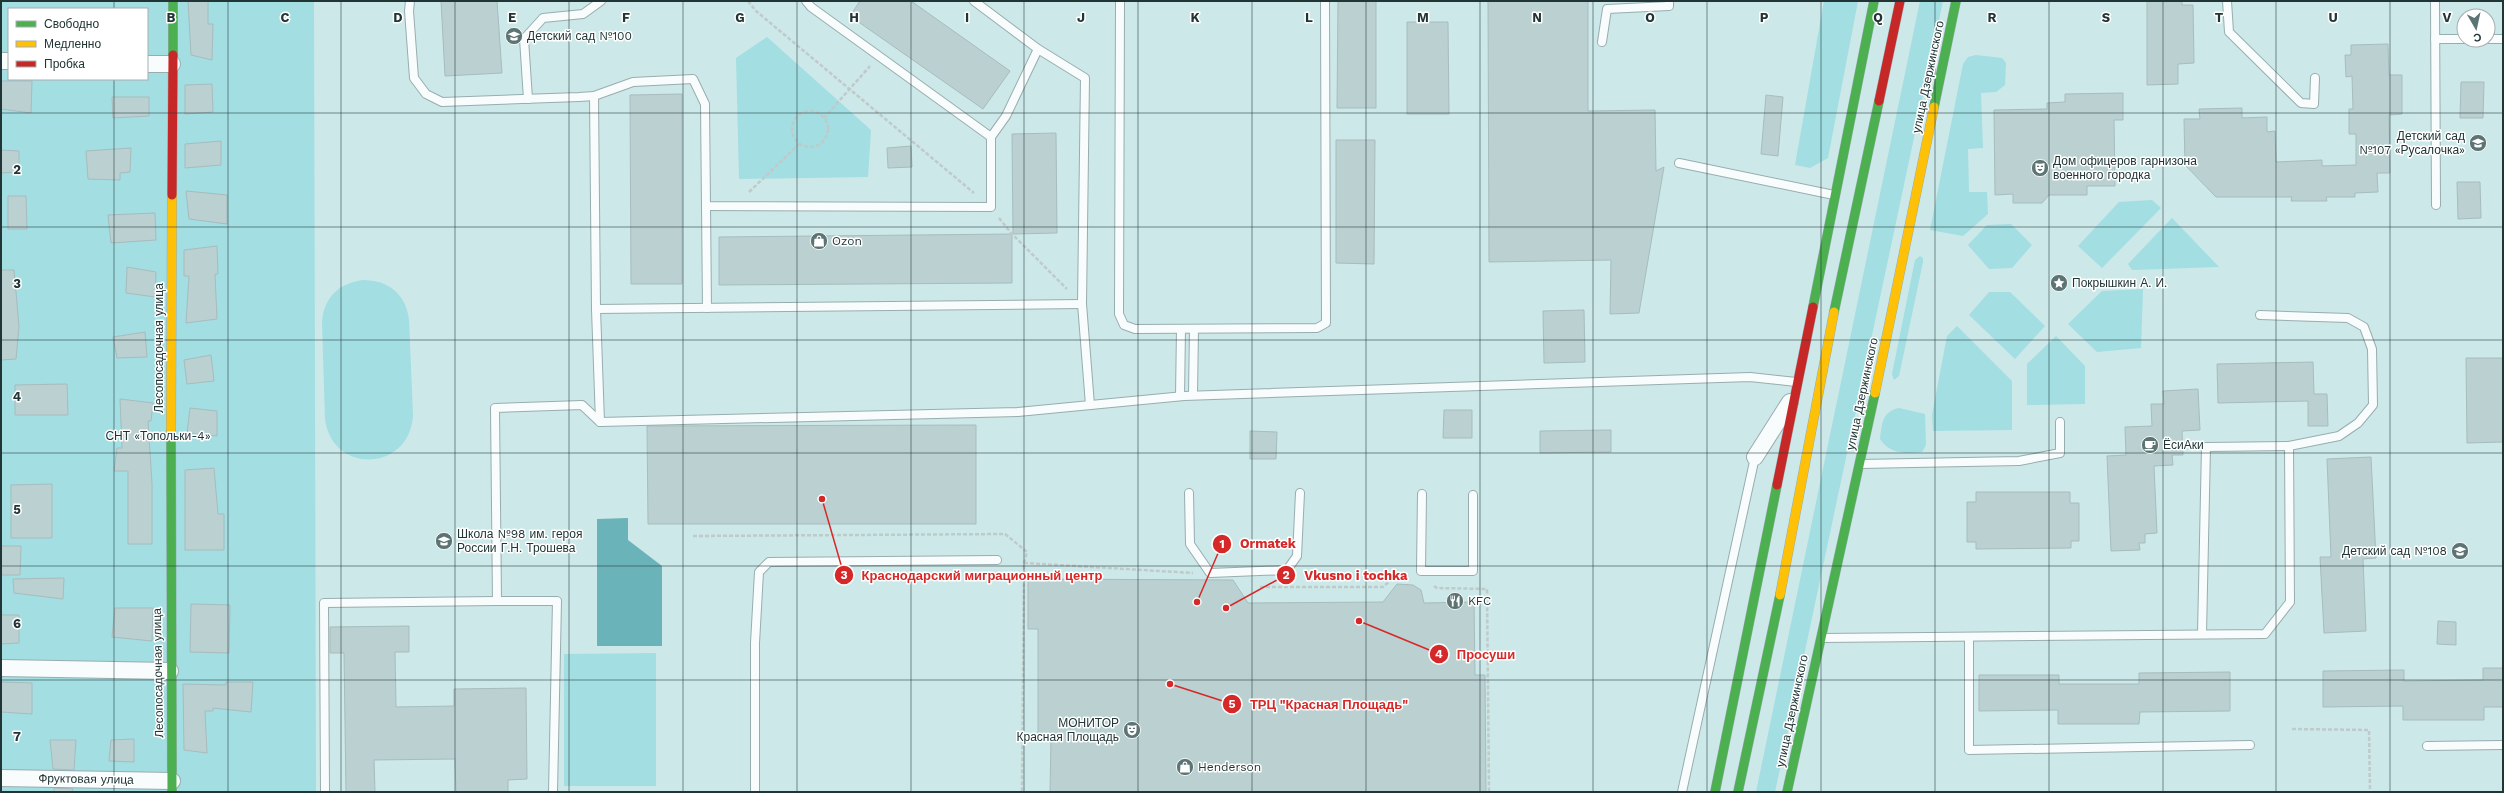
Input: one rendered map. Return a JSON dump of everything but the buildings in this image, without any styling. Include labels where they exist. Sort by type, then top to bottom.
[{"type":"main road","name":"Лесопосадочная улица","points":[[172,1],[170,671],[172,786]]},
{"type":"main road","points":[[1715,792],[1874,1]]},
{"type":"main road","points":[[1738,792],[1782,584],[1818,387],[1900,1]]},
{"type":"main road","name":"улица Дзержинского","points":[[1787,792],[1820,638],[1860,464],[1956,1]]},
{"type":"street","points":[[148,64],[172,64]]},
{"type":"street","points":[[1755,457],[1796,389]]},
{"type":"street","points":[[1,668],[170,671]]},
{"type":"street","name":"Фруктовая улица","points":[[1,778],[172,786]]},
{"type":"lane","points":[[410,1],[409,10],[414,78],[426,94],[442,102],[594,96],[633,82],[693,79],[705,104],[707,308]]},
{"type":"lane","points":[[528,98],[524,39],[543,18],[583,14],[601,1]]},
{"type":"lane","points":[[806,1],[811,8],[991,137]]},
{"type":"lane","points":[[974,1],[1038,49],[1085,78],[1082,304],[1090,405]]},
{"type":"lane","points":[[1120,1],[1119,314],[1124,325],[1129,328],[1181,329],[1317,328],[1326,323],[1324,1]]},
{"type":"lane","points":[[1602,42],[1607,9],[1669,6],[1669,1]]},
{"type":"lane","points":[[2227,1],[2229,32],[2301,103],[2314,104],[2315,78]]},
{"type":"lane","points":[[2435,1],[2436,205]]},
{"type":"lane","points":[[2435,39],[2456,40]]},
{"type":"lane","points":[[706,206],[991,207],[991,137],[1006,116],[1038,49]]},
{"type":"lane","points":[[594,96],[596,309],[600,422]]},
{"type":"lane","points":[[1679,163],[1835,196]]},
{"type":"lane","points":[[596,309],[1082,304]]},
{"type":"lane","points":[[2202,634],[2206,447],[2289,446],[2338,436],[2358,423],[2373,405],[2372,349],[2364,327],[2348,318],[2260,315]]},
{"type":"lane","points":[[1180,396],[1181,329]]},
{"type":"lane","points":[[1193,395],[1194,329]]},
{"type":"lane","points":[[497,601],[495,408],[582,405],[600,422],[1018,412],[1193,395],[1750,377],[1796,389]]},
{"type":"lane","points":[[1860,464],[2019,461],[2038,458],[2060,453],[2060,422]]},
{"type":"lane","points":[[1820,638],[2265,634],[2290,602],[2289,446]]},
{"type":"lane","points":[[1682,792],[1755,457]]},
{"type":"lane","points":[[1189,493],[1190,544],[1210,572],[1287,570],[1297,556],[1300,493]]},
{"type":"lane","points":[[1422,494],[1421,571],[1473,571],[1473,495]]},
{"type":"lane","points":[[755,792],[755,643],[759,572],[769,562],[998,560]]},
{"type":"lane","points":[[325,792],[324,602],[497,601],[557,602],[553,792]]},
{"type":"lane","points":[[1969,637],[1969,750],[2250,745]]},
{"type":"lane","points":[[2427,746],[2503,745]]},
{"type":"path","points":[[748,1],[756,11],[991,207],[1011,233],[1082,304]]},
{"type":"path","points":[[824,118],[878,56]]},
{"type":"path","points":[[817,111],[828,123],[826,138],[815,146],[799,144],[791,134],[793,120],[801,113],[817,111]]},
{"type":"path","points":[[735,206],[799,144]]},
{"type":"path","points":[[693,536],[1005,534],[1027,552],[1024,563],[1022,792]]},
{"type":"path","points":[[1024,563],[1201,574]]},
{"type":"path","points":[[1254,587],[1383,587],[1391,580],[1412,576]]},
{"type":"path","points":[[1428,581],[1437,588],[1487,589],[1490,792]]},
{"type":"path","points":[[2292,729],[2369,730],[2370,792]]},
{"type":"green space","name":"СНТ «Топольки-4»","points":[[1,1],[314,1],[316,792],[1,792]]},
{"type":"green space","points":[[1824,1],[1858,1],[1828,158],[1810,168],[1795,165]]},
{"type":"green space","points":[[1920,1],[1943,1],[1775,792],[1756,792]]},
{"type":"green space","points":[[767,37],[871,130],[868,177],[739,179],[736,58]]},
{"type":"green space","points":[[1976,55],[2002,58],[2006,63],[2005,85],[1996,92],[1981,93],[1983,148],[1968,149],[1969,192],[1987,192],[1988,214],[1963,236],[1930,230],[1963,64],[1968,57]]},
{"type":"green space","points":[[2152,200],[2161,208],[2102,268],[2078,246],[2119,202]]},
{"type":"green space","points":[[2172,218],[2219,267],[2132,270],[2128,264]]},
{"type":"green space","points":[[2011,224],[2032,245],[2012,268],[1989,269],[1968,245],[1987,225]]},
{"type":"green space","points":[[1920,256],[1923,258],[1923,262],[1899,376],[1894,380],[1892,374],[1915,260]]},
{"type":"green space","points":[[363,280],[380,283],[394,290],[400,296],[407,311],[409,320],[413,416],[408,435],[399,448],[385,456],[370,460],[355,457],[341,450],[331,437],[325,419],[322,323],[325,306],[334,293],[340,288],[347,284]]},
{"type":"green space","points":[[2143,289],[2141,348],[2097,352],[2068,324],[2102,291]]},
{"type":"green space","points":[[1989,292],[2010,292],[2045,326],[2015,359],[1969,315]]},
{"type":"green space","points":[[1957,326],[2012,381],[2012,430],[1933,431],[1932,415],[1947,336]]},
{"type":"green space","points":[[2056,336],[2085,366],[2085,404],[2027,405],[2027,364]]},
{"type":"green space","points":[[1899,408],[1925,414],[1926,445],[1922,452],[1898,452],[1888,448],[1880,439],[1882,423],[1886,415],[1889,412]]},
{"type":"green space","points":[[656,653],[656,786],[564,786],[564,654]]},
{"type":"shaded area","points":[[628,518],[628,540],[662,566],[662,646],[597,646],[597,519]]},
{"type":"traffic: fast","points":[[173,1],[173,55]]},
{"type":"traffic: fast","points":[[1813,307],[1874,1]]},
{"type":"traffic: fast","points":[[1934,107],[1956,1]]},
{"type":"traffic: fast","points":[[1834,312],[1879,101]]},
{"type":"traffic: fast","points":[[1787,792],[1875,393]]},
{"type":"traffic: fast","points":[[171,431],[172,792]]},
{"type":"traffic: fast","points":[[1715,792],[1777,485]]},
{"type":"traffic: fast","points":[[1738,792],[1780,595]]},
{"type":"traffic: slow","points":[[1875,393],[1934,107]]},
{"type":"traffic: slow","points":[[171,431],[172,195]]},
{"type":"traffic: slow","points":[[1780,595],[1834,312]]},
{"type":"traffic: jam","points":[[1879,101],[1900,1]]},
{"type":"traffic: jam","points":[[172,195],[173,55]]},
{"type":"traffic: jam","points":[[1777,485],[1813,307]]},
{"type":"place","name":"Детский сад №100","points":[[514,36]]},
{"type":"place","name":"Детский сад №107 «Русалочка»","points":[[2478,143]]},
{"type":"place","name":"Дом офицеров гарнизона военного городка","points":[[2040,168]]},
{"type":"place","name":"Ozon","points":[[819,241]]},
{"type":"place","name":"Покрышкин А. И.","points":[[2059,283]]},
{"type":"place","name":"ЁсиАки","points":[[2150,445]]},
{"type":"place","name":"Краснодарский миграционный центр","points":[[822,499]]},
{"type":"place","name":"Школа №98 им. героя России Г.Н. Трошева","points":[[444,541]]},
{"type":"place","name":"Детский сад №108","points":[[2460,551]]},
{"type":"place","name":"KFC","points":[[1455,601]]},
{"type":"place","name":"Ormatek","points":[[1197,602]]},
{"type":"place","name":"Vkusno i tochka","points":[[1226,608]]},
{"type":"place","name":"Просуши","points":[[1359,621]]},
{"type":"place","name":"ТРЦ \"Красная Площадь\"","points":[[1170,684]]},
{"type":"place","name":"МОНИТОР Красная Площадь","points":[[1132,730]]},
{"type":"place","name":"Henderson","points":[[1185,767]]}]
